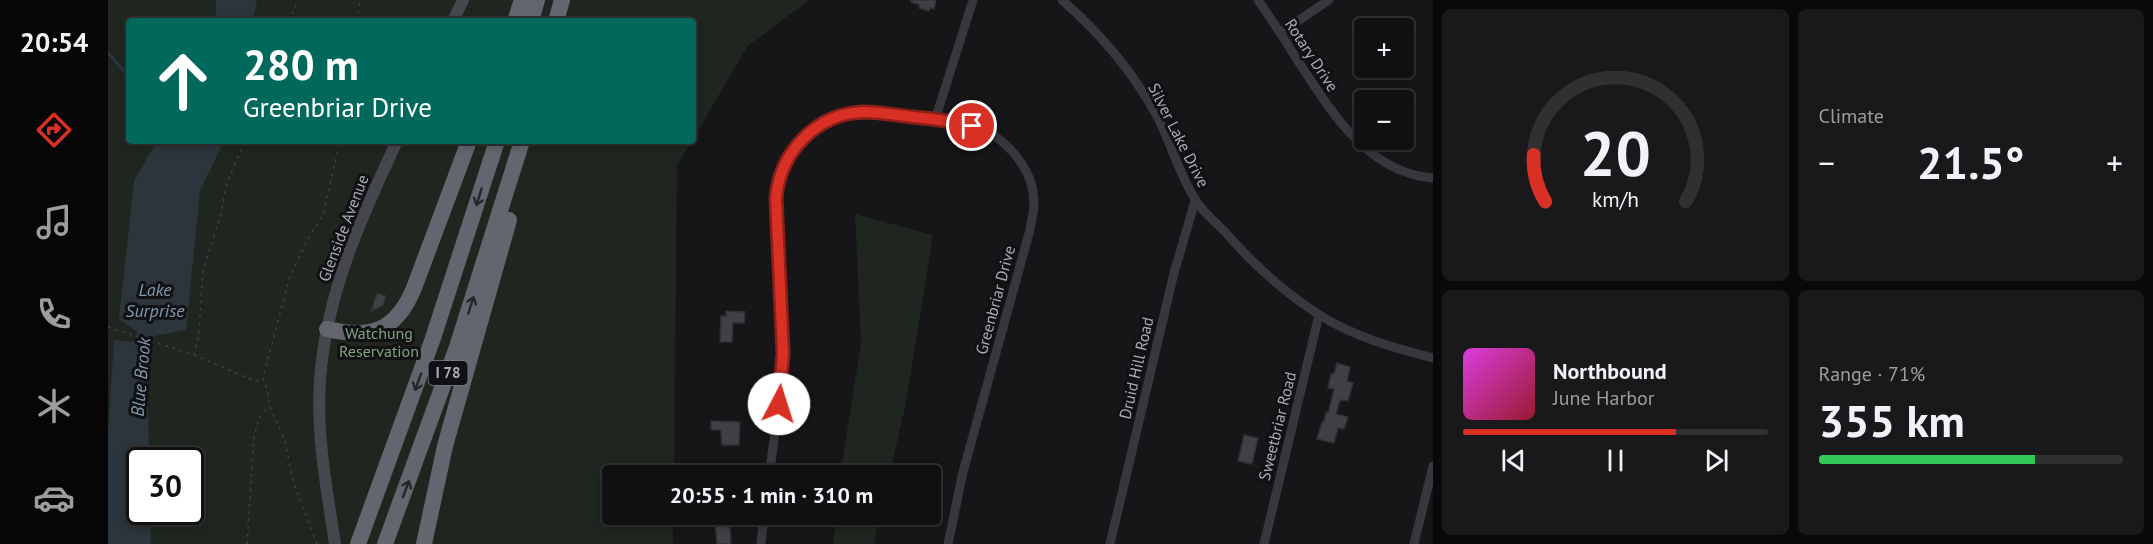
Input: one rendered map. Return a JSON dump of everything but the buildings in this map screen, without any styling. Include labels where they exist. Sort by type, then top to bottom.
[{"type":"highway","points":[[516,18],[522,0]]},
{"type":"highway","points":[[532,18],[537,0]]},
{"type":"highway","points":[[557,18],[562,0]]},
{"type":"highway","points":[[327,329],[356,334],[368,333],[389,323],[403,310],[414,288],[468,144]]},
{"type":"highway","name":"I 78","points":[[358,544],[434,338],[495,144]]},
{"type":"highway","name":"I 78","points":[[385,544],[457,347],[521,144]]},
{"type":"highway","points":[[424,544],[448,435],[509,223],[505,201]]},
{"type":"main road","points":[[454,18],[463,0]]},
{"type":"main road","name":"Glenside Avenue","points":[[335,544],[320,424],[320,381],[327,329],[334,294],[351,244],[396,144]]},
{"type":"street","points":[[935,120],[973,0]]},
{"type":"street","name":"Silver Lake Drive","points":[[1062,0],[1109,46],[1134,80],[1156,116],[1196,201],[1246,256],[1275,282],[1319,315],[1358,334],[1433,358]]},
{"type":"street","name":"Rotary Drive","points":[[1258,0],[1329,109],[1345,129],[1382,160],[1420,177],[1433,178]]},
{"type":"street","points":[[1280,33],[1329,0]]},
{"type":"street","name":"Greenbriar Drive","points":[[771,465],[783,353],[776,198],[777,185],[784,165],[802,138],[819,126],[839,117],[860,112],[935,120],[972,126],[987,132],[1002,141],[1027,172],[1034,201],[1030,230],[963,472],[948,544]]},
{"type":"street","name":"Druid Hill Road","points":[[1110,544],[1174,273],[1196,201]]},
{"type":"street","name":"Sweetbriar Road","points":[[1264,544],[1319,315]]},
{"type":"street","points":[[1414,544],[1433,466]]},
{"type":"street","points":[[761,544],[763,525]]},
{"type":"path","points":[[290,18],[298,0]]},
{"type":"path","points":[[357,18],[360,0]]},
{"type":"path","points":[[194,355],[199,333],[203,269],[220,218],[227,182],[244,144]]},
{"type":"path","points":[[317,544],[293,480],[285,441],[269,405],[268,392],[263,378],[290,276],[309,237],[323,215],[339,144]]},
{"type":"path","points":[[108,327],[194,355],[256,381],[263,378]]},
{"type":"path","points":[[248,544],[254,437],[259,418],[269,405]]},
{"type":"green space","name":"Watchung Reservation","points":[[108,0],[809,0],[747,47],[696,134],[696,18],[126,18],[126,144],[690,144],[677,165],[674,465],[602,465],[602,525],[673,525],[673,544],[108,544]]},
{"type":"green space","points":[[855,214],[933,235],[906,403],[891,465],[842,465],[861,344]]},
{"type":"green space","points":[[835,525],[878,525],[874,544],[833,544]]},
{"type":"water","points":[[216,0],[257,0],[254,18],[216,18]]},
{"type":"water","name":"Lake Surprise","points":[[155,144],[223,144],[200,191],[186,330],[149,337],[147,348],[149,447],[126,447],[126,525],[150,525],[151,544],[108,544],[108,431],[114,340],[136,342],[137,332],[119,319],[134,181]]},
{"type":"waterway","points":[[108,53],[124,71],[126,79]]},
{"type":"route","points":[[779,404],[783,353],[776,198],[780,173],[792,151],[802,138],[819,126],[830,120],[860,112],[928,118],[972,126]]},
{"type":"water label","name":"Blue Brook","points":[[141,377]]}]
